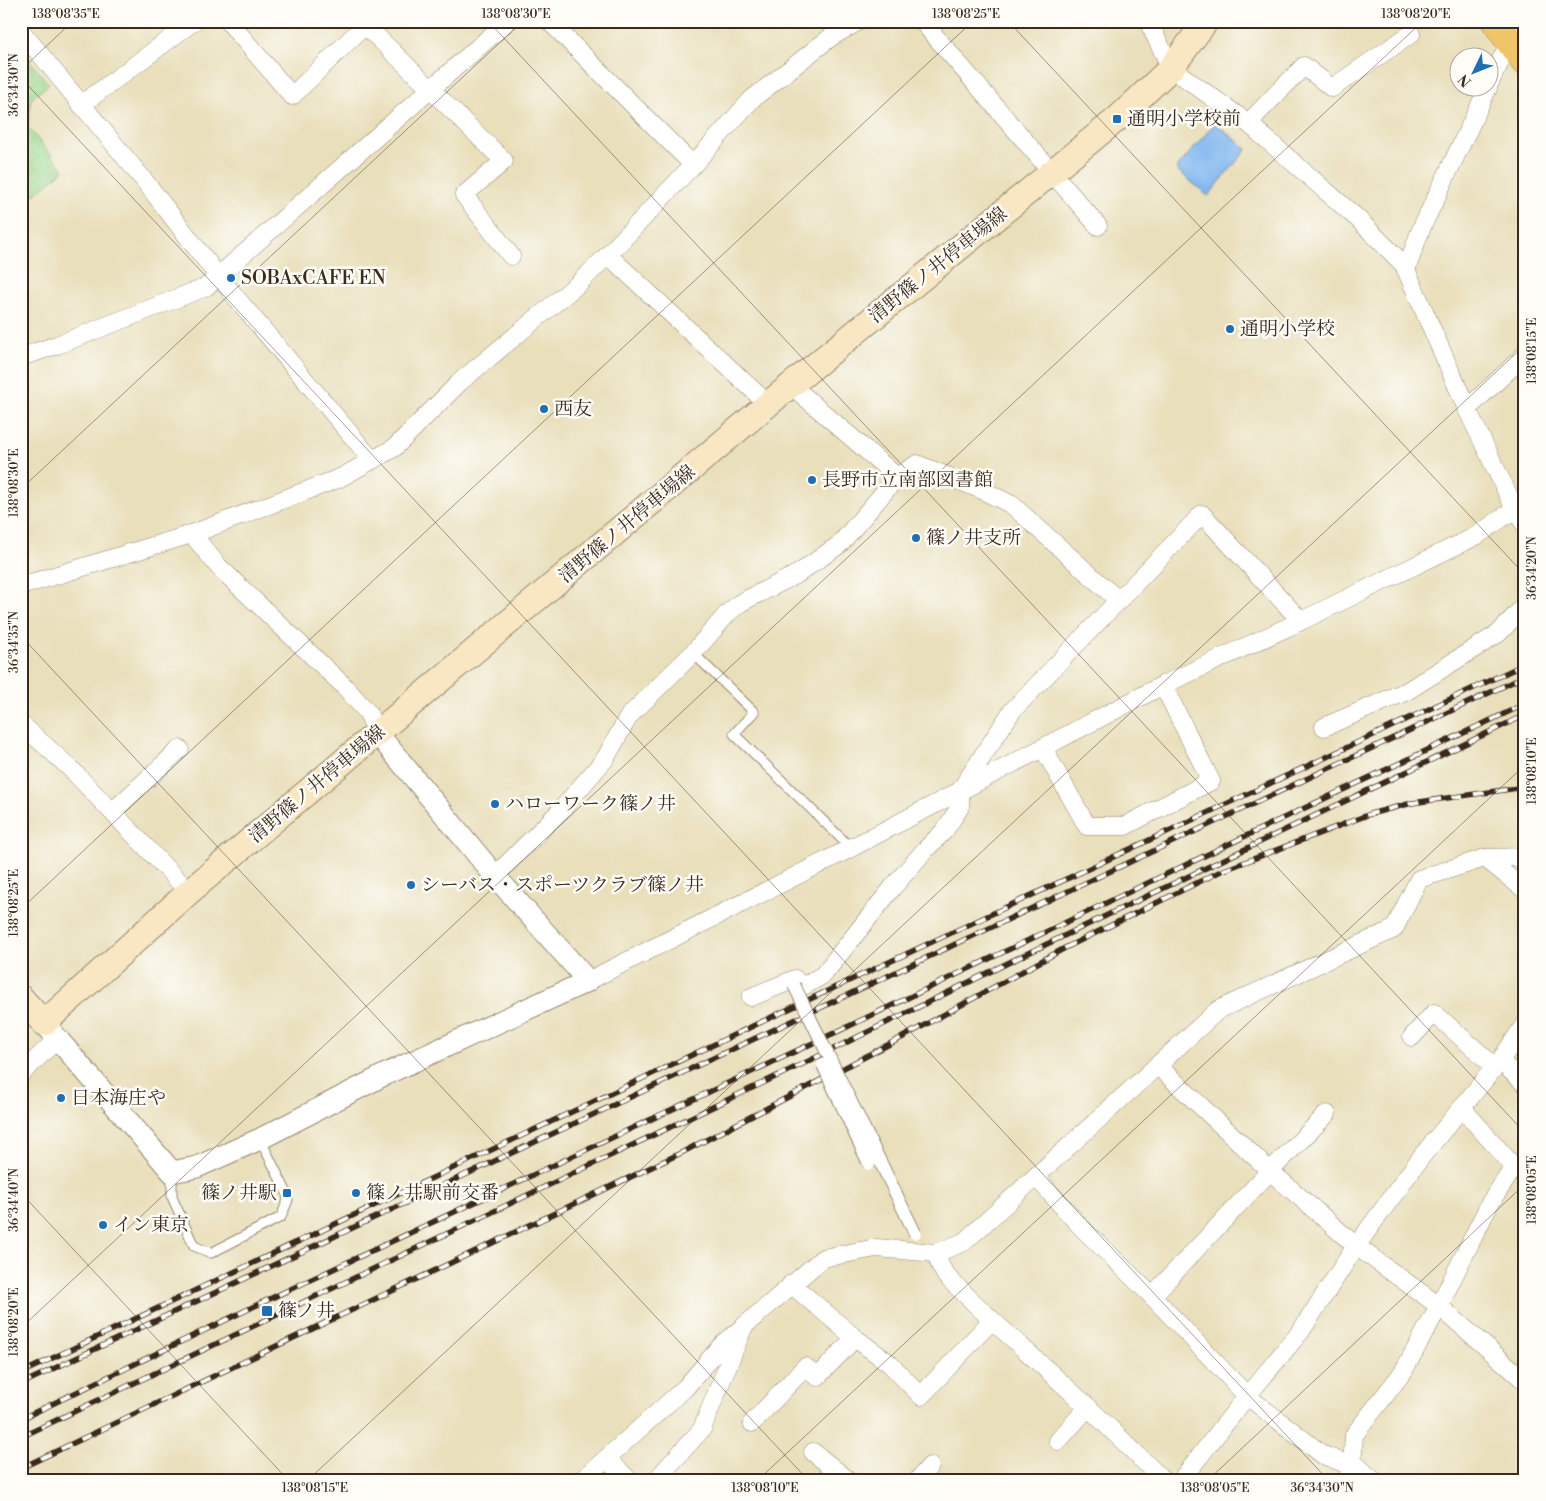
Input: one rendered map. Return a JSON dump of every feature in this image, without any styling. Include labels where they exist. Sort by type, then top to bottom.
[{"type":"main road","name":"清野篠ノ井停車場線","points":[[50,1031],[189,892],[792,385],[1117,119],[1171,68],[1206,21]]},
{"type":"main road","points":[[21,998],[50,1031]]},
{"type":"street","points":[[81,105],[194,21]]},
{"type":"street","points":[[228,21],[292,96],[363,23],[429,90],[504,161],[464,195],[511,256]]},
{"type":"street","points":[[21,357],[57,345],[206,287],[508,21]]},
{"type":"street","points":[[549,21],[611,86],[693,165]]},
{"type":"street","points":[[21,586],[192,534],[340,478],[394,448],[462,381],[578,284],[608,256],[752,99],[831,37],[859,21]]},
{"type":"street","points":[[922,21],[1050,173],[1098,226]]},
{"type":"street","points":[[21,1074],[50,1031],[172,1172],[197,1167],[260,1139],[386,1074],[588,981],[851,848],[1163,685],[1301,621],[1476,536],[1521,511],[1467,409],[1404,265],[1358,219],[1248,123],[1171,68],[1148,21]]},
{"type":"street","points":[[21,31],[148,184],[218,276],[372,460]]},
{"type":"street","points":[[1248,123],[1304,66],[1332,88],[1411,34]]},
{"type":"street","points":[[1498,67],[1513,37]]},
{"type":"street","points":[[1406,270],[1421,229],[1483,98]]},
{"type":"street","points":[[608,256],[769,405]]},
{"type":"street","points":[[1467,409],[1525,355]]},
{"type":"street","points":[[792,385],[898,477]]},
{"type":"street","points":[[496,876],[560,811],[605,760],[629,716],[693,653],[728,613],[740,603],[799,573],[840,544],[898,477],[917,464],[982,490],[1012,505],[1118,600]]},
{"type":"street","points":[[751,997],[795,979],[800,988],[823,975],[893,887],[925,850],[946,830],[960,807],[960,791],[1012,711],[1202,514],[1301,621]]},
{"type":"street","points":[[192,534],[218,567],[344,686],[368,713],[377,734],[496,876],[588,981]]},
{"type":"street","points":[[1324,727],[1407,692],[1499,633],[1525,605]]},
{"type":"street","points":[[1043,748],[1088,826],[1125,826],[1202,786],[1211,781],[1163,685]]},
{"type":"street","points":[[21,724],[69,767],[189,892]]},
{"type":"street","points":[[112,812],[180,749]]},
{"type":"street","points":[[582,1480],[685,1388],[721,1346],[823,1258],[876,1248],[936,1253],[964,1242],[1218,1010],[1394,929],[1419,879],[1485,858],[1525,857]]},
{"type":"street","points":[[1485,858],[1525,890]]},
{"type":"street","points":[[794,985],[915,1233]]},
{"type":"street","points":[[1412,1037],[1434,1013],[1525,1084]]},
{"type":"street","points":[[1181,1480],[1301,1331],[1356,1246],[1422,1156],[1497,1064],[1525,1024]]},
{"type":"street","points":[[823,1065],[870,1164]]},
{"type":"street","points":[[1157,1065],[1270,1172],[1356,1246],[1439,1306],[1522,1373]]},
{"type":"street","points":[[1350,1473],[1354,1435],[1403,1372],[1439,1306],[1490,1203],[1520,1163],[1462,1108]]},
{"type":"street","points":[[1152,1296],[1327,1114]]},
{"type":"street","points":[[1036,1178],[1083,1229],[1152,1296],[1247,1396],[1323,1455],[1350,1473]]},
{"type":"street","points":[[936,1253],[946,1276],[1088,1407],[1163,1480]]},
{"type":"street","points":[[791,1284],[855,1338],[890,1363],[921,1396],[992,1320]]},
{"type":"street","points":[[656,1480],[702,1429],[744,1327]]},
{"type":"street","points":[[752,1423],[805,1367],[817,1377],[855,1338]]},
{"type":"street","points":[[1058,1441],[1088,1407]]},
{"type":"street","points":[[813,1452],[848,1480]]},
{"type":"street","points":[[607,1458],[629,1480]]},
{"type":"street","points":[[1350,1473],[1356,1465],[1373,1480]]},
{"type":"street","points":[[918,1480],[930,1466]]},
{"type":"lane","points":[[693,653],[754,712],[734,734],[851,848]]},
{"type":"lane","points":[[172,1172],[172,1197],[194,1246],[211,1253],[281,1216],[288,1200],[287,1193],[260,1139]]},
{"type":"green space","points":[[21,51],[49,84],[31,99],[28,128],[64,170],[21,206]]},
{"type":"water","points":[[1215,123],[1247,149],[1208,196],[1176,169]]},
{"type":"railway","points":[[21,1373],[774,1016],[1525,664]]},
{"type":"railway","points":[[21,1384],[1525,676]]},
{"type":"railway","points":[[21,1419],[261,1303],[847,1027],[1525,704]]},
{"type":"railway","points":[[21,1437],[815,1058],[1022,956],[1525,715]]},
{"type":"railway","points":[[21,1468],[683,1152],[903,1037],[1065,948],[1219,872],[1370,814],[1412,803],[1525,787]]},
{"type":"place","name":"通明小学校前","points":[[1117,119]]},
{"type":"place","name":"SOBAxCAFE EN","points":[[231,278]]},
{"type":"place","name":"通明小学校","points":[[1230,329]]},
{"type":"place","name":"西友","points":[[544,409]]},
{"type":"place","name":"長野市立南部図書館","points":[[812,480]]},
{"type":"place","name":"篠ノ井支所","points":[[916,538]]},
{"type":"place","name":"ハローワーク篠ノ井","points":[[495,804]]},
{"type":"place","name":"シーバス・スポーツクラブ篠ノ井","points":[[411,885]]},
{"type":"place","name":"日本海庄や","points":[[61,1098]]},
{"type":"place","name":"篠ノ井駅","points":[[287,1193]]},
{"type":"place","name":"篠ノ井駅前交番","points":[[356,1193]]},
{"type":"place","name":"イン東京","points":[[103,1225]]},
{"type":"place","name":"篠ノ井","points":[[267,1311]]}]
